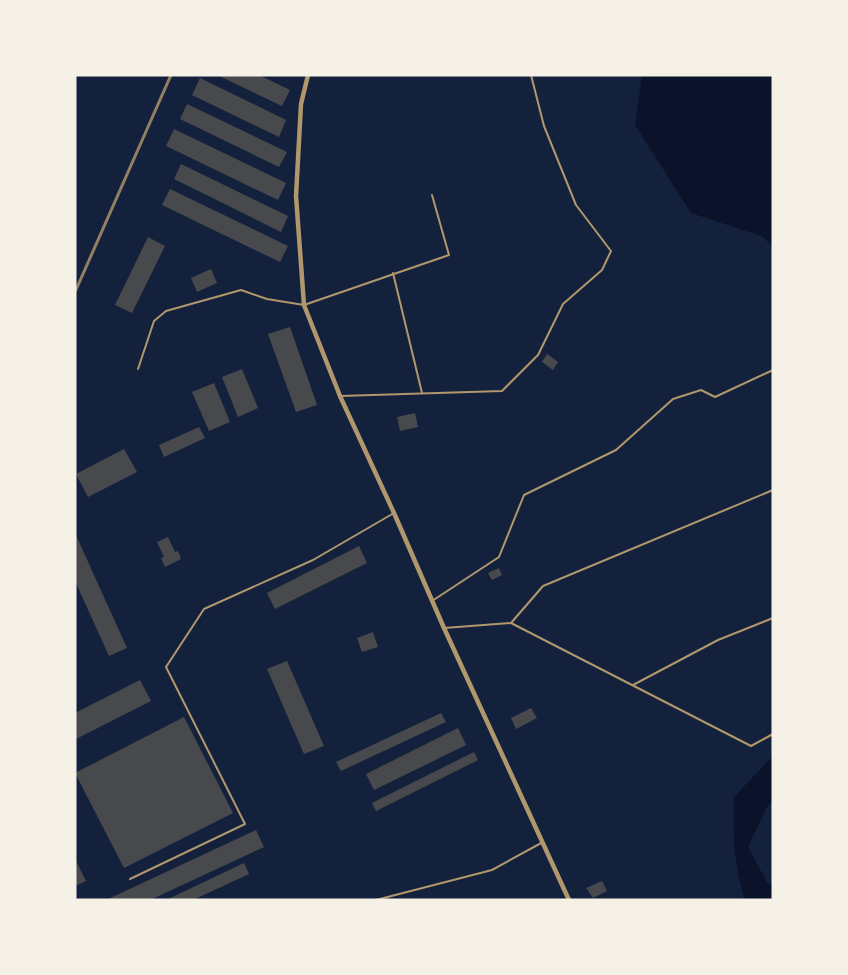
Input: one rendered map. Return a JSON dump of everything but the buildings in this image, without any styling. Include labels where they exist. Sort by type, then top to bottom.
[{"type":"street","points":[[308,75],[301,104],[296,196],[304,305],[340,396],[569,900]]},
{"type":"lane","points":[[340,396],[502,391],[538,355],[562,304],[602,270],[611,251],[576,205],[544,126],[531,75]]},
{"type":"lane","points":[[138,369],[154,321],[166,311],[241,290],[304,305],[449,255],[432,195]]},
{"type":"lane","points":[[393,273],[422,393]]},
{"type":"lane","points":[[432,601],[499,557],[524,495],[616,450],[673,399],[701,390],[715,397],[773,370]]},
{"type":"lane","points":[[511,623],[543,586],[773,490]]},
{"type":"lane","points":[[130,879],[245,824],[166,667],[204,609],[313,560],[394,513]]},
{"type":"lane","points":[[633,685],[718,640],[773,618]]},
{"type":"lane","points":[[444,628],[511,623],[751,746],[773,734]]},
{"type":"lane","points":[[376,900],[492,870],[543,842]]},
{"type":"water","points":[[642,75],[773,75],[773,249],[764,237],[691,213],[635,125]]},
{"type":"water","points":[[773,756],[773,801],[767,807],[748,847],[767,882],[773,885],[773,900],[745,900],[738,874],[735,849],[734,797]]},
{"type":"railway","points":[[75,292],[171,75]]}]
